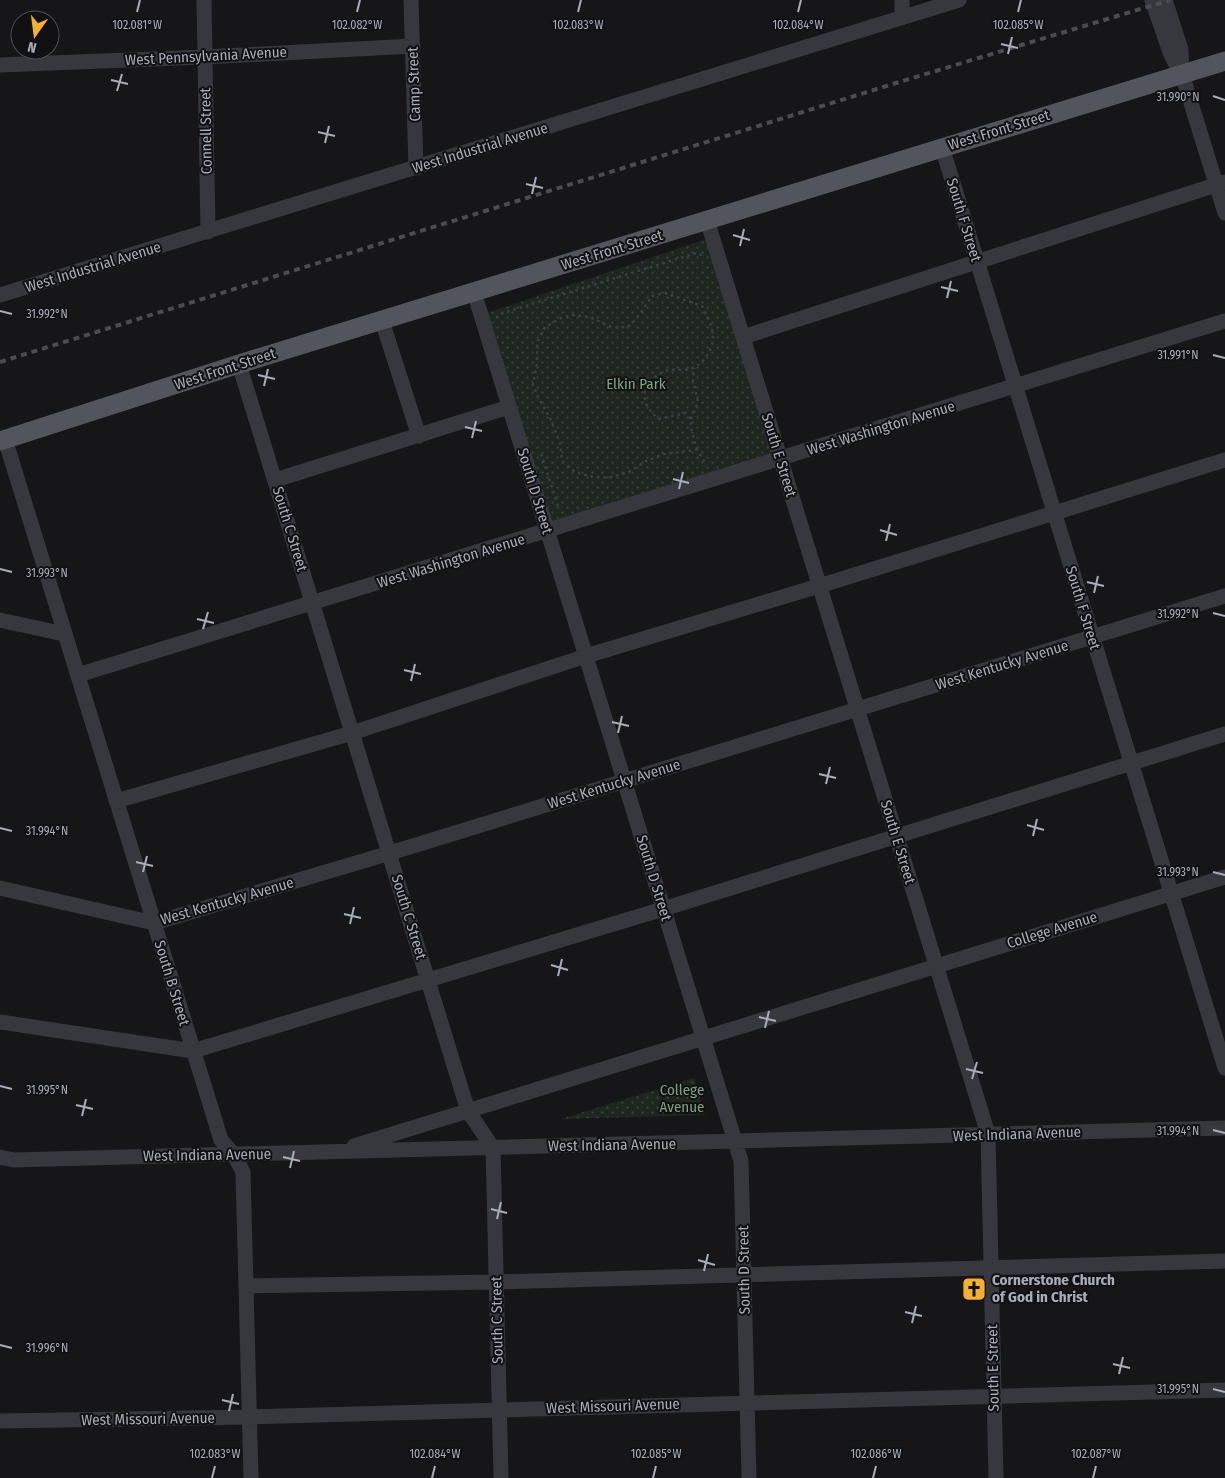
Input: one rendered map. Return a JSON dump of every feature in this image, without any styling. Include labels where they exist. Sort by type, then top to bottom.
[{"type":"main road","name":"West Front Street","points":[[3,440],[239,364],[1225,61]]},
{"type":"street","name":"Connell Street","points":[[204,0],[208,232]]},
{"type":"street","name":"Camp Street","points":[[411,0],[416,168]]},
{"type":"street","points":[[902,0],[902,18]]},
{"type":"street","name":"West Industrial Avenue","points":[[0,295],[959,0]]},
{"type":"street","points":[[1152,0],[1171,55],[1182,74],[1221,184],[1225,213]]},
{"type":"street","points":[[1165,0],[1181,49],[1182,74]]},
{"type":"street","name":"West Pennsylvania Avenue","points":[[0,64],[205,57],[413,46]]},
{"type":"street","name":"South F Street","points":[[942,147],[1171,894],[1218,1022],[1225,1068]]},
{"type":"street","points":[[743,337],[1221,184]]},
{"type":"street","name":"South E Street","points":[[707,220],[988,1134],[996,1478]]},
{"type":"street","name":"South D Street","points":[[474,292],[741,1161],[748,1478]]},
{"type":"street","points":[[382,320],[419,436]]},
{"type":"street","name":"West Washington Avenue","points":[[78,675],[1225,321]]},
{"type":"street","name":"South C Street","points":[[239,364],[468,1111],[493,1148],[501,1478]]},
{"type":"street","points":[[275,480],[509,407]]},
{"type":"street","name":"South B Street","points":[[3,440],[78,675],[220,1140],[234,1155],[243,1172],[251,1478]]},
{"type":"street","points":[[116,801],[352,733],[586,656],[1225,460]]},
{"type":"street","name":"West Kentucky Avenue","points":[[0,888],[154,923],[390,853],[1225,596]]},
{"type":"street","points":[[0,620],[64,634]]},
{"type":"street","points":[[0,1022],[193,1051],[663,909],[1225,734]]},
{"type":"street","name":"College Avenue","points":[[335,1152],[1225,877]]},
{"type":"street","name":"West Indiana Avenue","points":[[0,1157],[14,1160],[234,1155],[1225,1128]]},
{"type":"street","points":[[246,1286],[496,1282],[1225,1261]]},
{"type":"street","name":"West Missouri Avenue","points":[[0,1422],[249,1417],[1225,1390]]},
{"type":"path","points":[[500,326],[498,317],[503,313],[696,253],[705,256]]},
{"type":"path","points":[[691,419],[685,413],[659,419],[644,401],[646,389],[652,379],[674,368],[687,370],[694,368],[705,359],[714,343],[711,322],[702,306],[665,293],[652,296],[631,324],[621,328],[609,326],[590,317],[573,315],[561,318],[545,327],[537,342],[537,363],[532,384],[551,420],[560,444],[562,461],[575,472],[588,476],[608,478],[629,472],[646,461],[664,454],[697,450]]},
{"type":"path","points":[[694,368],[693,380],[698,402],[691,419],[691,428],[697,450],[708,466],[699,469]]},
{"type":"path","points":[[538,445],[559,510],[568,509]]},
{"type":"green space","name":"Elkin Park","points":[[712,237],[780,459],[547,531],[481,315]]},
{"type":"green space","name":"College Avenue","points":[[694,1078],[705,1115],[561,1119]]},
{"type":"railway","points":[[0,362],[896,83],[1170,0]]},
{"type":"place","name":"Cornerstone Church of God in Christ","points":[[974,1289]]}]
